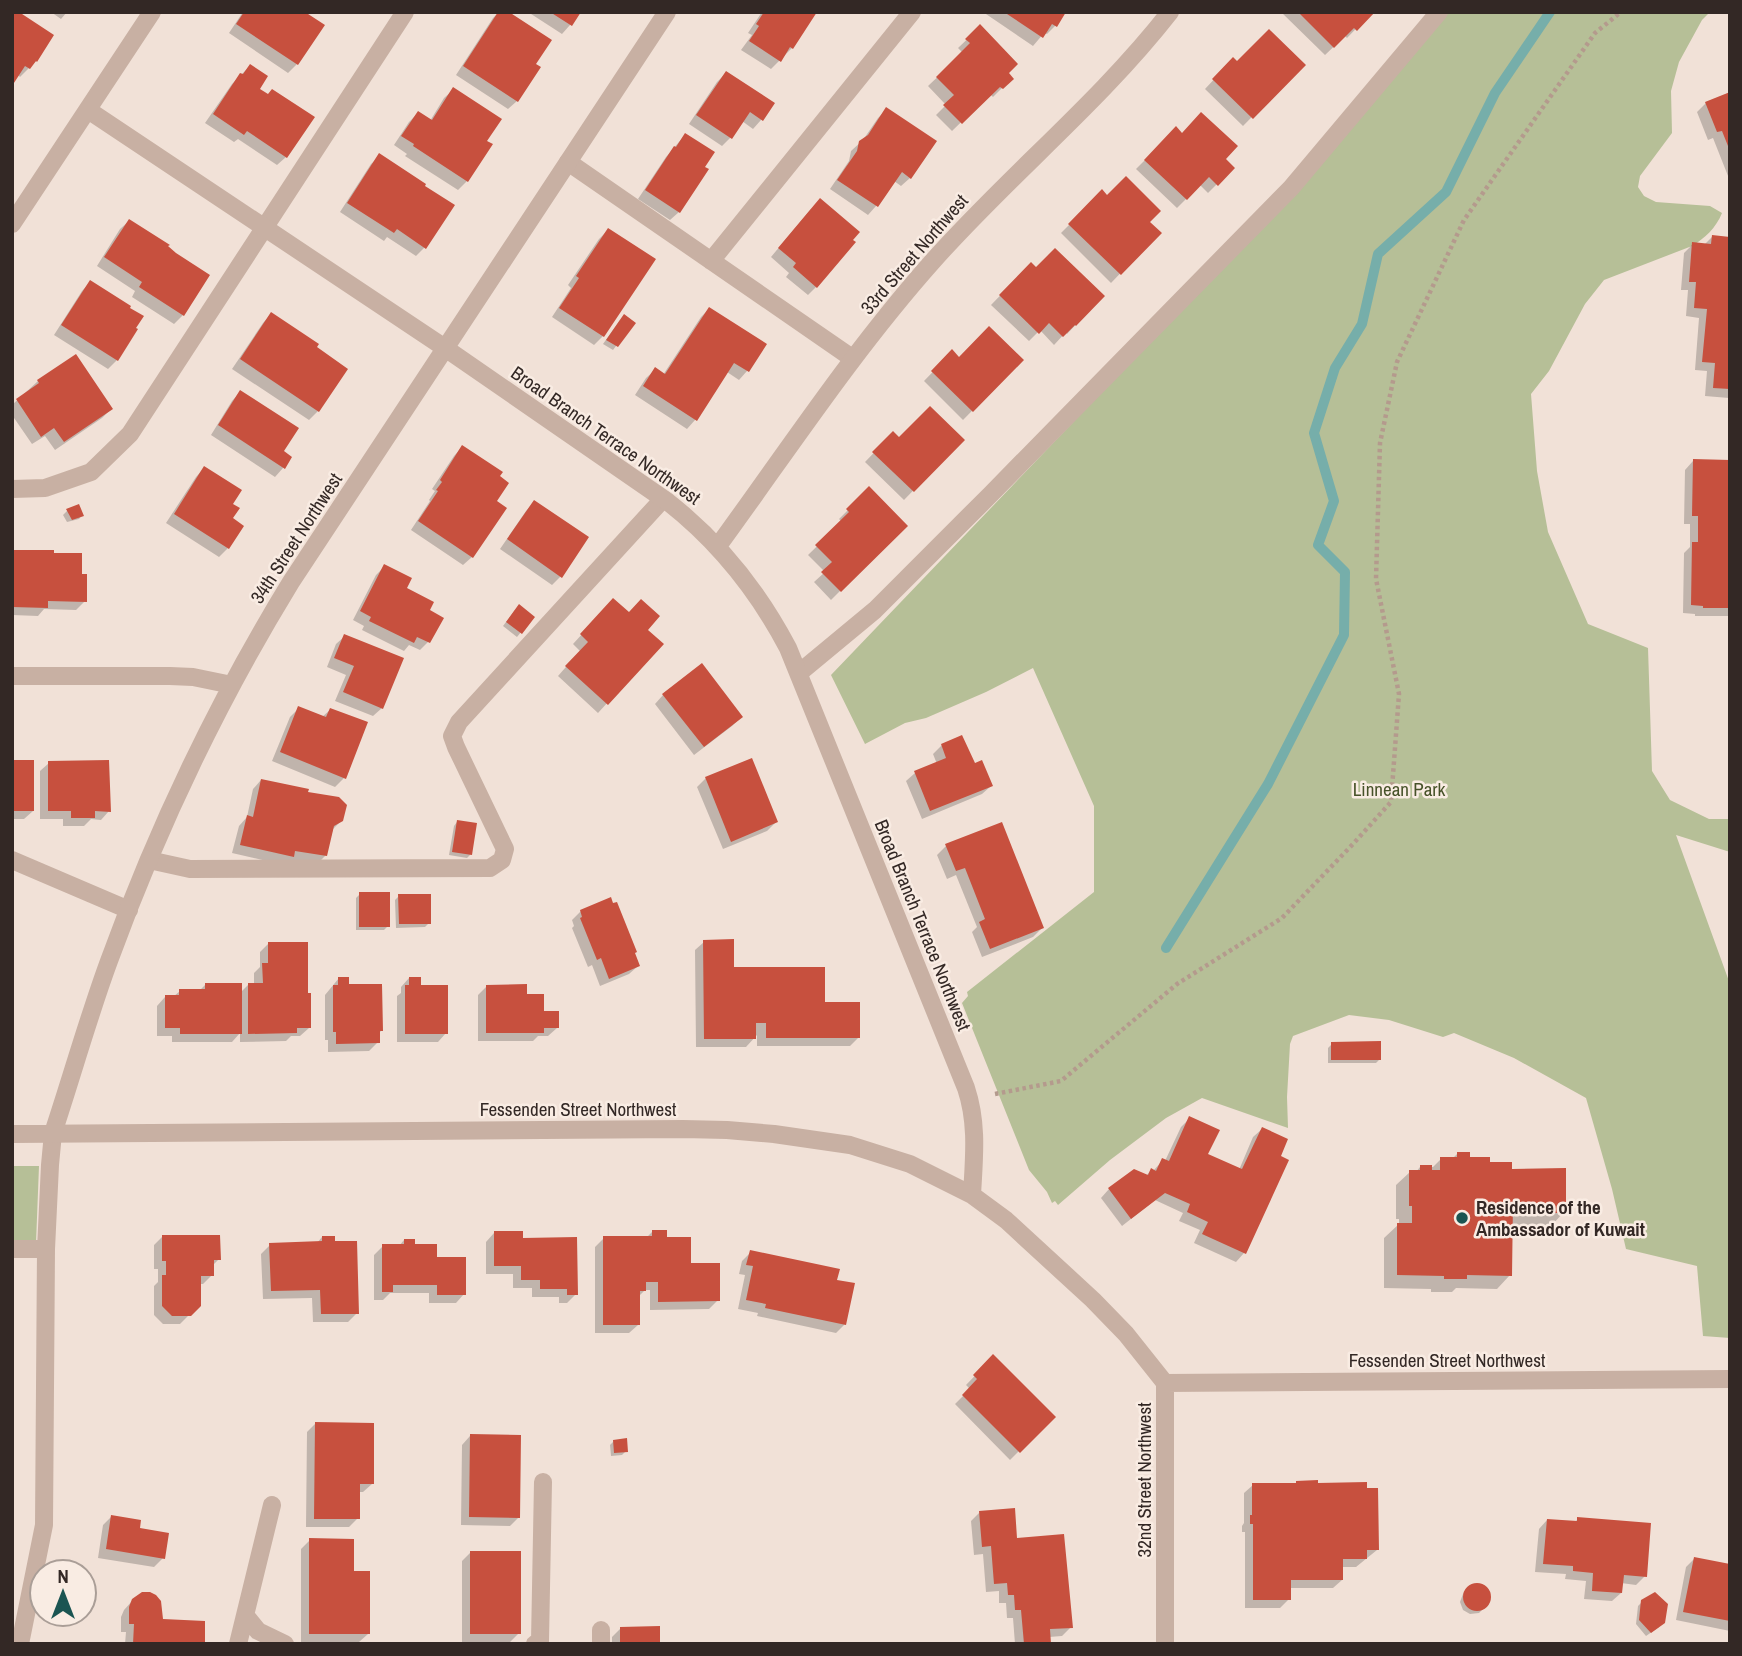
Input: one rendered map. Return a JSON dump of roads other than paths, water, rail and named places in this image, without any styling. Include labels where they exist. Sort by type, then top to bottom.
[{"type":"street","points":[[12,224],[152,12]]},
{"type":"street","points":[[12,489],[45,488],[91,472],[130,434],[405,12]]},
{"type":"street","name":"34th Street Northwest","points":[[20,1644],[44,1525],[46,1249],[53,1133],[88,1023],[129,910],[176,798],[232,685],[291,582],[667,12]]},
{"type":"street","points":[[711,261],[912,12]]},
{"type":"street","name":"33rd Street Northwest","points":[[718,546],[852,358],[908,289],[1002,187],[1126,66],[1170,12]]},
{"type":"street","points":[[799,673],[875,610],[1281,198],[1439,12]]},
{"type":"street","name":"Broad Branch Terrace Northwest","points":[[88,110],[445,348],[663,499],[685,515],[718,546],[743,576],[768,612],[799,673],[970,1099],[976,1141],[972,1195]]},
{"type":"street","points":[[568,162],[852,358]]},
{"type":"street","points":[[149,860],[190,869],[204,869],[490,868],[502,860],[505,849],[452,736],[459,722],[663,499]]},
{"type":"street","points":[[12,676],[170,676],[194,677],[232,685]]},
{"type":"street","points":[[12,860],[129,910]]},
{"type":"street","name":"Fessenden Street Northwest","points":[[12,1134],[683,1129],[774,1134],[850,1145],[910,1164],[972,1195],[1006,1220],[1093,1300]]},
{"type":"street","points":[[12,1249],[46,1249]]},
{"type":"street","name":"32nd Street Northwest","points":[[1093,1300],[1126,1334],[1165,1383],[1165,1644]]},
{"type":"street","name":"Fessenden Street Northwest","points":[[1165,1383],[1730,1380]]},
{"type":"street","points":[[535,1644],[540,1641],[543,1482]]},
{"type":"street","points":[[238,1644],[272,1506]]},
{"type":"street","points":[[245,1615],[258,1631],[285,1644]]},
{"type":"waterway","points":[[1166,948],[1268,784],[1344,635],[1345,572],[1318,545],[1334,501],[1314,433],[1335,368],[1362,324],[1378,254],[1446,192],[1495,93],[1550,12]]},
{"type":"place","name":"Residence of the Ambassador of Kuwait","points":[[1462,1218]]},
{"type":"park label","name":"Linnean Park","points":[[1399,789]]}]
